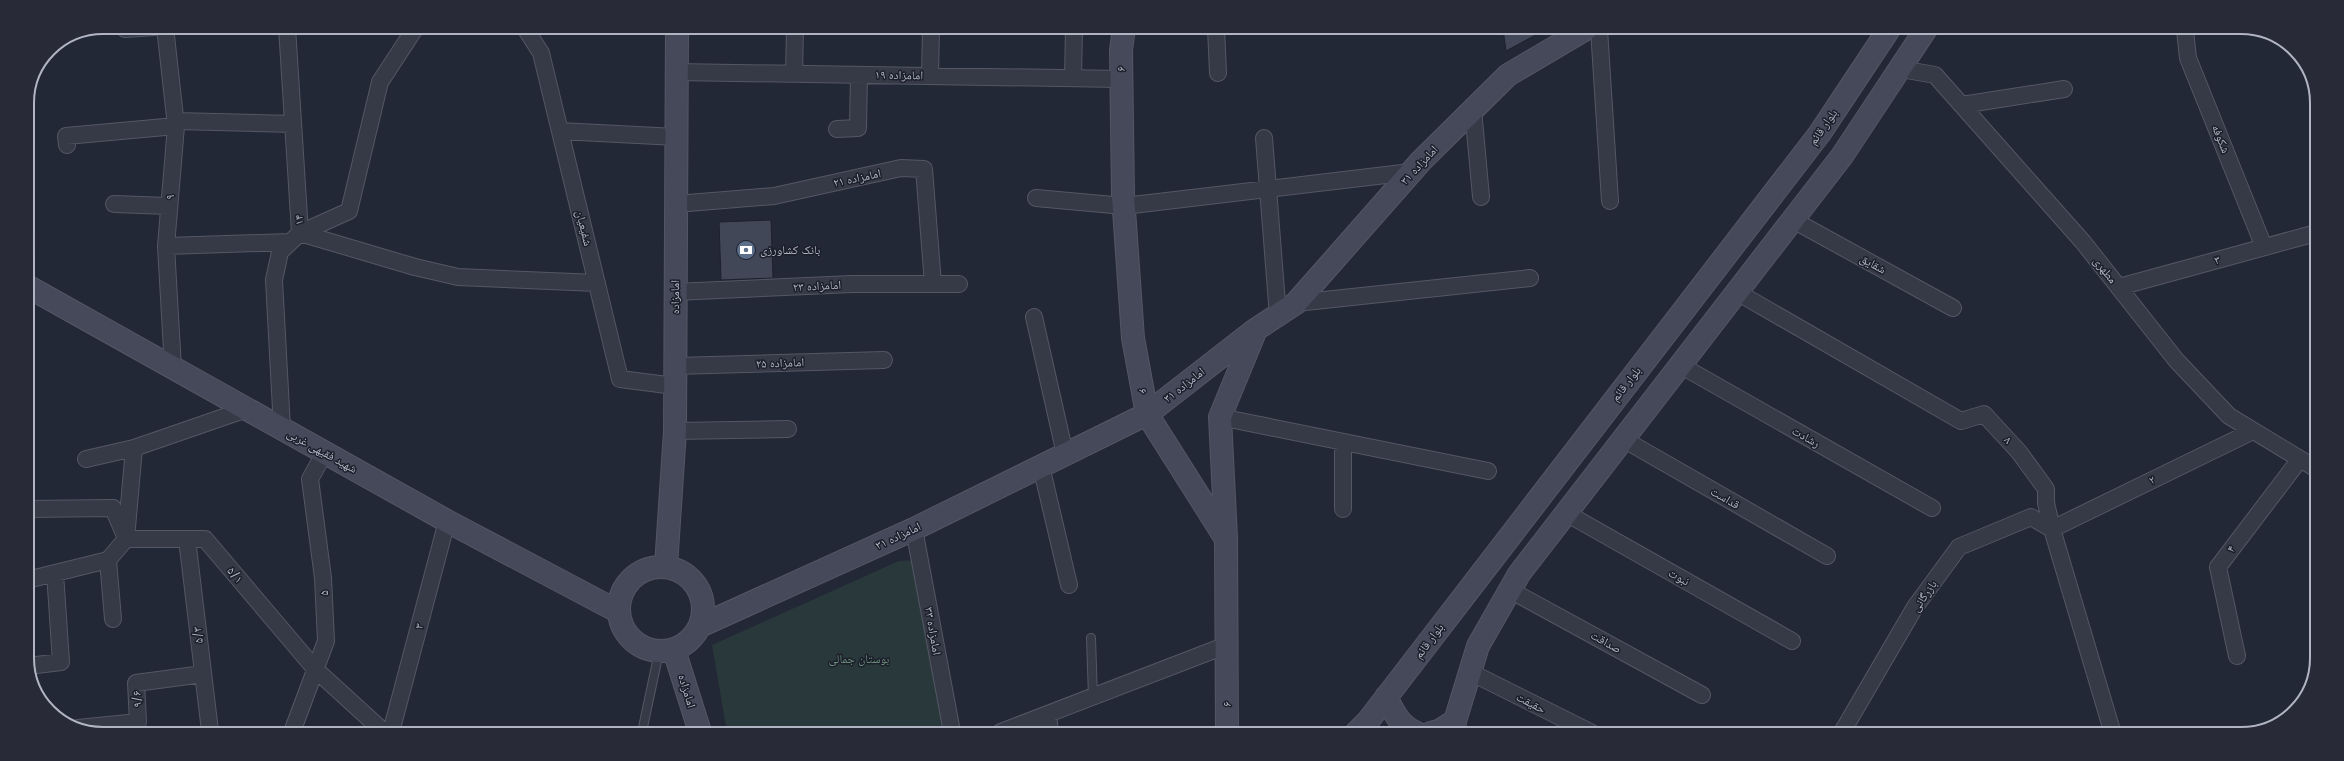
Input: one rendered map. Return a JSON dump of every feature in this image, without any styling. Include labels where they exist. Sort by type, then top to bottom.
[{"type":"street","name":"۹","points":[[166,34],[176,124],[166,246],[173,368]]},
{"type":"street","name":"۱۴","points":[[282,428],[274,280],[280,252],[295,238],[293,124],[287,34]]},
{"type":"street","points":[[295,238],[349,211],[380,82],[411,34]]},
{"type":"street","name":"شفیعیان","points":[[529,34],[541,53],[620,379],[675,376]]},
{"type":"street","name":"امامزاده","points":[[666,566],[675,430],[677,34]]},
{"type":"street","points":[[794,74],[795,34]]},
{"type":"street","points":[[930,76],[931,34]]},
{"type":"street","points":[[1074,34],[1074,78]]},
{"type":"street","name":"۶","points":[[1123,34],[1121,50],[1124,206],[1133,338],[1147,414],[1226,539],[1227,727]]},
{"type":"street","points":[[1216,34],[1218,73]]},
{"type":"street","name":"امامزاده ۳۱","points":[[700,626],[914,529],[1147,414],[1255,330],[1296,304],[1411,172],[1508,75],[1578,34]]},
{"type":"street","points":[[1599,34],[1610,201]]},
{"type":"street","name":"بلوار قائم","points":[[1361,727],[1386,697],[1820,133],[1886,34]]},
{"type":"street","points":[[1455,727],[1478,646],[1519,574],[1842,156],[1923,34]]},
{"type":"street","name":"شکوفه","points":[[2185,34],[2188,58],[2264,247]]},
{"type":"street","name":"مطهری","points":[[1901,69],[1935,75],[2083,242],[2176,360],[2229,416],[2310,465]]},
{"type":"street","name":"امامزاده ۱۹","points":[[676,72],[1122,79]]},
{"type":"street","points":[[837,129],[858,128],[859,75]]},
{"type":"street","points":[[1962,105],[2064,90]]},
{"type":"street","points":[[1474,109],[1481,197]]},
{"type":"street","points":[[67,145],[66,136],[176,124],[293,124]]},
{"type":"street","points":[[560,131],[676,137]]},
{"type":"street","points":[[1264,138],[1278,316]]},
{"type":"street","name":"امامزاده ۲۱","points":[[676,204],[774,196],[901,168],[924,169],[933,284]]},
{"type":"street","points":[[1036,198],[1124,206],[1411,172]]},
{"type":"street","points":[[114,204],[169,206]]},
{"type":"street","name":"شقایق","points":[[1793,220],[1953,308]]},
{"type":"street","name":"۳","points":[[2119,287],[2310,235]]},
{"type":"street","points":[[166,246],[295,238],[458,277],[597,283]]},
{"type":"street","points":[[1296,304],[1530,278]]},
{"type":"street","name":"امامزاده ۲۳","points":[[675,292],[852,284],[959,284]]},
{"type":"street","name":"شهید فقیهی غربی","points":[[34,290],[447,521],[619,612]]},
{"type":"street","name":"۸","points":[[1737,292],[1961,421],[1984,414],[2019,452],[2046,488],[2046,503],[2052,529],[2112,727]]},
{"type":"street","points":[[1034,317],[1065,454]]},
{"type":"street","points":[[1226,539],[1220,417],[1255,330]]},
{"type":"street","name":"امامزاده ۲۵","points":[[675,376],[884,360]]},
{"type":"street","name":"رشادت","points":[[1680,366],[1932,508]]},
{"type":"street","points":[[86,460],[134,448],[247,409]]},
{"type":"street","points":[[1220,417],[1488,471]]},
{"type":"street","points":[[675,430],[788,429]]},
{"type":"street","name":"۲","points":[[2052,529],[2253,431]]},
{"type":"street","name":"قداست","points":[[1623,440],[1827,556]]},
{"type":"street","points":[[1343,442],[1343,509]]},
{"type":"street","points":[[34,578],[108,560],[126,539],[134,448]]},
{"type":"street","name":"۵","points":[[294,727],[326,641],[323,578],[310,479],[324,452]]},
{"type":"street","name":"۴","points":[[2237,656],[2218,567],[2300,459]]},
{"type":"street","points":[[1041,466],[1069,585]]},
{"type":"street","points":[[34,509],[113,508],[126,539]]},
{"type":"street","name":"نبوت","points":[[1566,514],[1792,641]]},
{"type":"street","name":"بازرگانی","points":[[1845,727],[1915,607],[1959,547],[2031,517],[2052,529]]},
{"type":"street","name":"۳","points":[[393,727],[447,521]]},
{"type":"street","name":"امامزاده ۳۳","points":[[914,529],[951,727]]},
{"type":"street","name":"۵/۱","points":[[126,539],[204,539],[316,670],[379,727]]},
{"type":"street","name":"۵/۳","points":[[187,539],[209,727]]},
{"type":"street","points":[[108,560],[113,619]]},
{"type":"street","points":[[666,566],[679,570],[690,577],[698,588],[703,600],[704,614],[700,626],[690,641],[667,651],[636,643],[622,624],[619,612],[620,599],[624,588],[632,578],[642,571],[654,567],[666,566]]},
{"type":"street","points":[[34,665],[61,662],[55,573]]},
{"type":"street","name":"صداقت","points":[[1510,590],[1702,695]]},
{"type":"street","points":[[1013,727],[1227,645]]},
{"type":"street","name":"امامزاده","points":[[667,651],[698,727]]},
{"type":"street","name":"حقیقت","points":[[1470,672],[1580,727]]},
{"type":"street","name":"۹/۶","points":[[96,726],[138,722],[136,683],[203,674]]},
{"type":"street","points":[[1386,697],[1399,721],[1406,727]]},
{"type":"street","points":[[1048,714],[1049,727]]},
{"type":"lane","points":[[1091,638],[1093,697]]},
{"type":"lane","points":[[644,727],[667,651]]},
{"type":"green space","name":"بوستان جمالی","points":[[917,560],[945,727],[726,727],[712,645],[899,561]]},
{"type":"building","points":[[1504,34],[1538,34],[1506,51]]},
{"type":"building","name":"بانک کشاورزی","points":[[771,220],[773,278],[721,280],[719,222]]},
{"type":"place","name":"بانک کشاورزی","points":[[746,250]]}]
